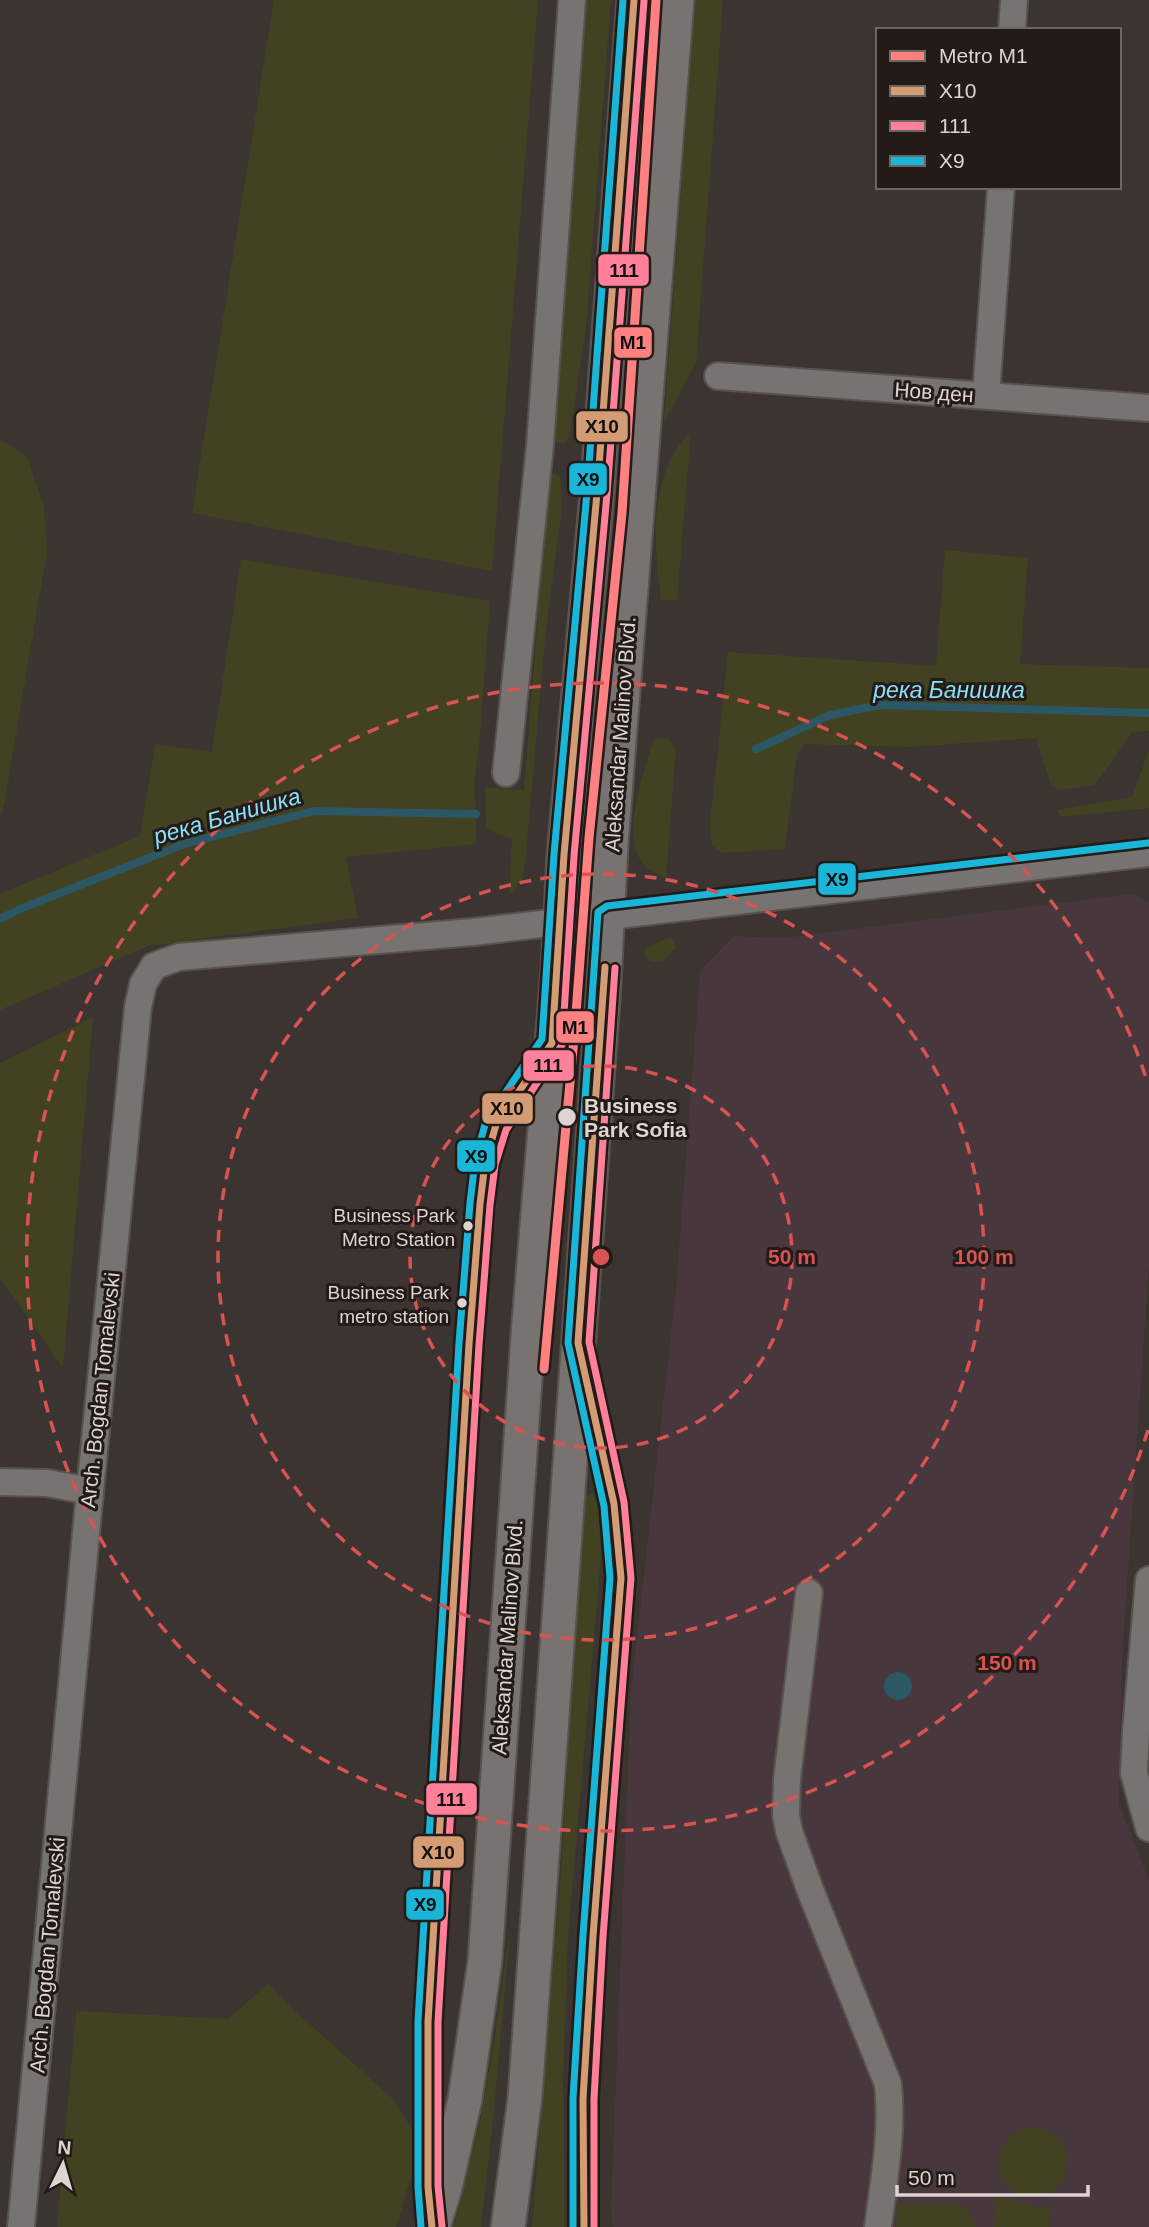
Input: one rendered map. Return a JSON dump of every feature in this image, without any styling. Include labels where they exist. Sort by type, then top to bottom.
[{"type":"main road","name":"Aleksandar Malinov Blvd.","points":[[433,2227],[445,2188],[465,2099],[485,1960],[528,1336],[565,855],[597,493],[634,0]]},
{"type":"main road","name":"Aleksandar Malinov Blvd.","points":[[508,2227],[525,2097],[611,845],[677,0]]},
{"type":"street","points":[[506,773],[540,445],[572,0]]},
{"type":"street","points":[[1012,28],[1014,0]]},
{"type":"street","points":[[986,395],[1001,189]]},
{"type":"street","name":"Нов ден","points":[[718,376],[1149,408]]},
{"type":"street","name":"Arch. Bogdan Tomalevski","points":[[21,2227],[138,1007],[143,984],[154,966],[179,957],[473,932],[1149,853]]},
{"type":"street","points":[[428,2022],[469,1344],[485,1163],[496,1125],[552,1043]]},
{"type":"street","name":"Aleksandar Malinov Blvd.","points":[[578,1343],[614,1504],[621,1578],[583,2086],[584,2227]]},
{"type":"street","points":[[0,1482],[47,1483],[90,1491]]},
{"type":"street","points":[[1149,1580],[1134,1773],[1149,1828]]},
{"type":"street","points":[[809,1592],[787,1779],[786,1815],[789,1832],[809,1887],[888,2084],[890,2136],[878,2227]]},
{"type":"shaded area","points":[[274,0],[538,0],[492,571],[192,513]]},
{"type":"shaded area","points":[[585,0],[611,0],[586,326],[570,435],[566,443],[558,443],[553,439]]},
{"type":"shaded area","points":[[695,0],[723,0],[696,363],[664,422]]},
{"type":"shaded area","points":[[688,434],[690,443],[677,600],[661,600],[656,556],[656,513],[666,472],[675,452]]},
{"type":"shaded area","points":[[0,441],[27,457],[44,506],[47,551],[4,806],[0,815]]},
{"type":"shaded area","points":[[554,473],[561,478],[562,507],[545,638],[526,855],[522,880],[509,896],[512,838],[496,834],[486,826],[485,787],[524,791],[549,477]]},
{"type":"shaded area","points":[[945,550],[1028,558],[1020,664],[1149,668],[1149,731],[1132,732],[1095,785],[1058,790],[1051,785],[1036,738],[910,747],[804,744],[797,754],[785,849],[723,853],[712,846],[710,825],[728,652],[936,666]]},
{"type":"shaded area","points":[[241,559],[490,601],[474,784],[476,844],[346,857],[358,918],[148,946],[0,1010],[0,894],[140,836],[155,744],[212,752]]},
{"type":"shaded area","points":[[659,738],[669,739],[676,748],[666,878],[646,867],[638,855],[634,840],[639,788],[653,741]]},
{"type":"shaded area","points":[[1149,750],[1149,808],[1061,817],[1057,810],[1132,797]]},
{"type":"shaded area","points":[[1132,894],[1149,902],[1149,1264],[1122,1660],[1119,1804],[1149,1880],[1149,2227],[613,2227],[611,2210],[631,1690],[676,1290],[700,971],[734,936],[783,938]]},
{"type":"shaded area","points":[[672,938],[676,948],[663,962],[650,961],[644,952],[656,942]]},
{"type":"shaded area","points":[[93,1017],[63,1368],[0,1278],[0,1063]]},
{"type":"shaded area","points":[[594,1493],[599,1514],[601,1557],[568,1937],[563,2079],[565,2227],[532,2227],[562,1859],[577,1585],[585,1496]]},
{"type":"shaded area","points":[[511,1919],[481,2227],[454,2227],[479,2127],[495,2037]]},
{"type":"shaded area","points":[[268,1984],[394,2100],[421,2144],[396,2227],[57,2227],[76,2011],[228,2019]]},
{"type":"shaded area","points":[[1040,2127],[1053,2133],[1062,2142],[1066,2148],[1066,2176],[1058,2187],[1047,2195],[1026,2197],[1008,2187],[1000,2176],[998,2155],[1008,2137],[1019,2129]]},
{"type":"shaded area","points":[[996,2196],[1039,2208],[1052,2204],[1049,2227],[994,2227]]},
{"type":"shaded area","points":[[898,2204],[959,2204],[969,2211],[976,2227],[896,2227]]},
{"type":"water","points":[[898,1672],[908,1676],[912,1686],[908,1696],[898,1700],[888,1696],[884,1686],[888,1676]]},
{"type":"waterway","name":"река Банишка","points":[[756,749],[830,715],[880,705],[1149,713]]},
{"type":"waterway","name":"река Банишка","points":[[0,919],[184,844],[314,811],[476,814]]},
{"type":"tunnel","points":[[428,2022],[428,2187],[431,2219]]},
{"type":"metro line","name":"M1","points":[[544,1369],[589,838],[622,513],[656,0]]},
{"type":"transit line","name":"Х9","points":[[421,2227],[418,2187],[418,2021],[470,1203],[475,1161],[486,1121],[542,1039],[554,854],[587,492],[623,0]]},
{"type":"transit line","name":"Х10","points":[[432,2227],[428,2187],[428,2022],[480,1204],[485,1163],[496,1125],[552,1043],[564,855],[597,493],[634,0]]},
{"type":"transit line","name":"111","points":[[442,2226],[438,2186],[438,2022],[490,1205],[495,1165],[506,1130],[562,1045],[574,856],[607,494],[644,1]]},
{"type":"transit line","name":"Х9","points":[[573,2227],[573,2098],[610,1578],[604,1506],[568,1343],[598,912],[607,906],[1148,843]]},
{"type":"transit line","name":"Х10","points":[[584,2227],[583,2099],[621,1578],[614,1504],[578,1343],[605,967]]},
{"type":"transit line","name":"111","points":[[594,2227],[594,2099],[603,1937],[631,1578],[624,1502],[589,1342],[615,968]]},
{"type":"place","name":"Business Park Sofia","points":[[567,1117]]},
{"type":"place","name":"Business Park Metro Station","points":[[468,1226]]},
{"type":"place","name":"Business Park metro station","points":[[462,1303]]}]
